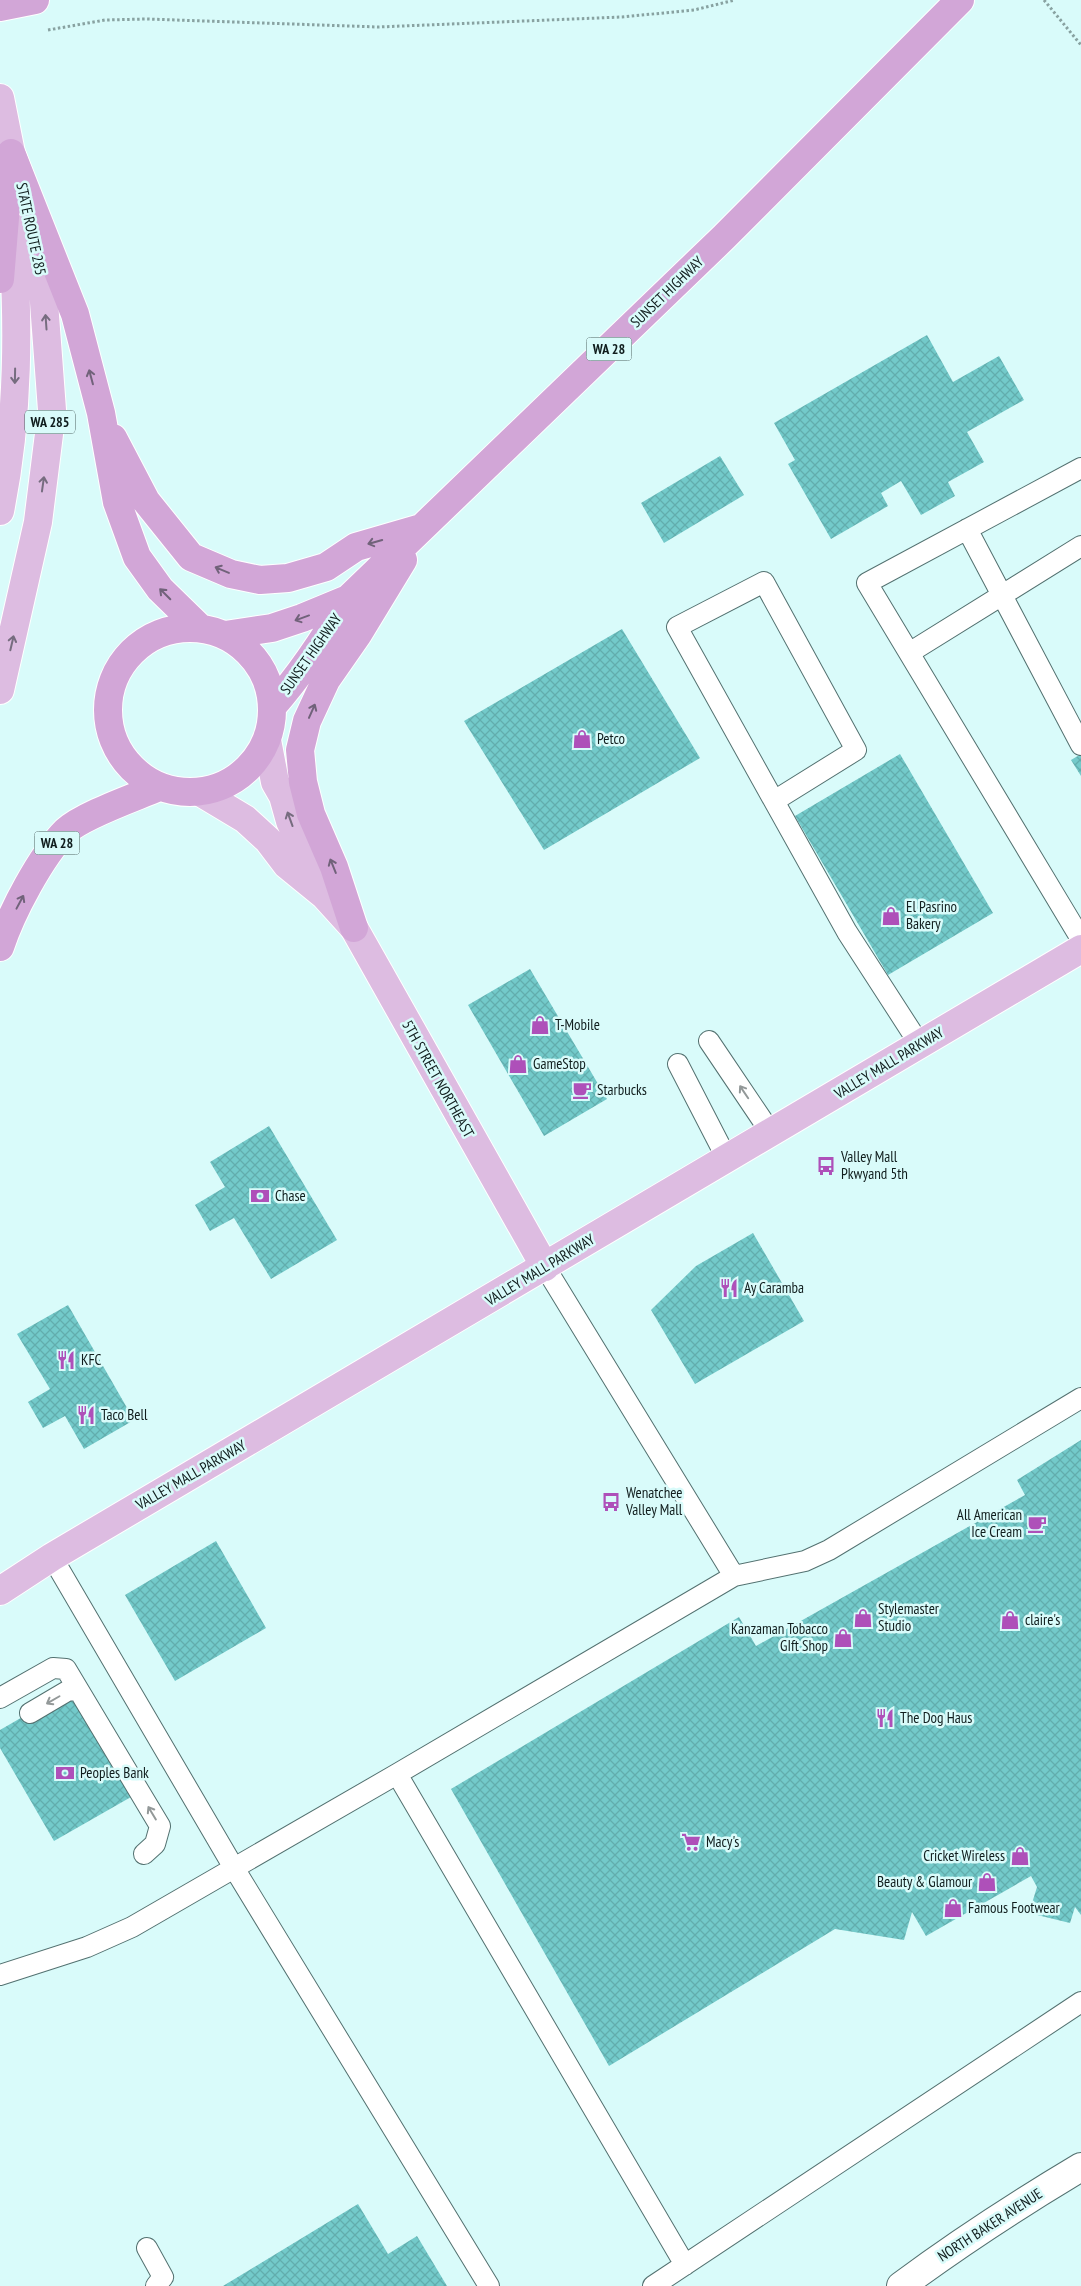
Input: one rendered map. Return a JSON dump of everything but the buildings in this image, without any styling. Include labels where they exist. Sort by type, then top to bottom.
[{"type":"highway","points":[[0,7],[35,0]]},
{"type":"highway","name":"SUNSET HIGHWAY","points":[[272,707],[296,680],[348,599],[724,237],[960,0]]},
{"type":"highway","points":[[0,205],[11,153]]},
{"type":"highway","points":[[0,279],[11,153]]},
{"type":"highway","points":[[11,153],[75,314],[101,414],[117,502],[137,557],[160,589],[212,631],[249,652],[266,677],[272,707],[271,724],[267,740],[256,759],[241,775],[222,787],[200,792],[180,792],[159,787],[134,771],[116,747],[107,719],[109,689],[122,662],[143,642],[170,629],[212,631]]},
{"type":"highway","points":[[101,414],[146,502],[185,550],[191,557],[231,574],[260,580],[288,578],[326,567],[356,547],[422,528]]},
{"type":"highway","points":[[354,928],[334,867],[310,814],[303,782],[300,750],[307,722],[326,680],[358,634],[422,528]]},
{"type":"highway","name":"SUNSET HIGHWAY","points":[[212,631],[272,628],[348,599]]},
{"type":"highway","name":"WA 28","points":[[0,947],[17,909],[42,862],[67,830],[100,812],[159,787]]},
{"type":"main road","name":"WA 285","points":[[0,98],[11,153]]},
{"type":"main road","name":"STATE ROUTE 285","points":[[0,511],[8,469],[15,412],[17,291],[11,201],[11,153]]},
{"type":"main road","name":"STATE ROUTE 285","points":[[0,690],[38,522],[52,410],[41,262],[25,190],[11,153]]},
{"type":"main road","name":"5TH STREET NORTHEAST","points":[[267,740],[275,782],[283,796],[290,821],[325,896]]},
{"type":"main road","name":"5TH STREET NORTHEAST","points":[[200,792],[245,819],[268,840],[287,865],[325,896],[354,928],[545,1268]]},
{"type":"main road","name":"VALLEY MALL PARKWAY","points":[[0,1591],[52,1557],[545,1268],[1081,949]]},
{"type":"street","name":"NORTH BAKER AVENUE","points":[[902,2286],[946,2253],[1081,2167]]},
{"type":"lane","points":[[1081,468],[867,583],[1081,939]]},
{"type":"lane","points":[[967,529],[1081,745]]},
{"type":"lane","points":[[909,653],[1081,546]]},
{"type":"lane","points":[[774,801],[856,750],[764,582],[677,627],[847,932],[920,1045]]},
{"type":"lane","points":[[709,1041],[771,1133]]},
{"type":"lane","points":[[678,1064],[727,1159]]},
{"type":"lane","points":[[545,1268],[734,1576]]},
{"type":"lane","points":[[0,1975],[87,1947],[132,1927],[398,1774],[734,1576],[805,1561],[830,1550],[1081,1398]]},
{"type":"lane","points":[[52,1557],[234,1868],[489,2286]]},
{"type":"lane","points":[[0,1698],[53,1668],[66,1669],[160,1826],[155,1844],[144,1854]]},
{"type":"lane","points":[[26,1707],[69,1690],[75,1685]]},
{"type":"lane","points":[[398,1774],[685,2265]]},
{"type":"lane","points":[[653,2286],[1081,2002]]},
{"type":"lane","points":[[146,2248],[163,2277],[156,2286]]},
{"type":"path","points":[[46,31],[105,20],[147,19],[378,27],[622,17],[694,10],[735,0]]},
{"type":"path","points":[[1044,0],[1081,45]]},
{"type":"place","name":"Petco","points":[[582,739]]},
{"type":"place","name":"El Pasrino Bakery","points":[[891,916]]},
{"type":"place","name":"T-Mobile","points":[[540,1025]]},
{"type":"place","name":"GameStop","points":[[518,1064]]},
{"type":"place","name":"Starbucks","points":[[582,1090]]},
{"type":"place","name":"Valley Mall Pkwyand 5th","points":[[826,1166]]},
{"type":"place","name":"Chase","points":[[260,1196]]},
{"type":"place","name":"Ay Caramba","points":[[729,1288]]},
{"type":"place","name":"KFC","points":[[66,1360]]},
{"type":"place","name":"Taco Bell","points":[[86,1415]]},
{"type":"place","name":"Wenatchee Valley Mall","points":[[611,1502]]},
{"type":"place","name":"All American Ice Cream","points":[[1037,1524]]},
{"type":"place","name":"Stylemaster Studio","points":[[863,1618]]},
{"type":"place","name":"claire's","points":[[1010,1620]]},
{"type":"place","name":"Kanzaman Tobacco GIft Shop","points":[[843,1638]]},
{"type":"place","name":"The Dog Haus","points":[[885,1718]]},
{"type":"place","name":"Peoples Bank","points":[[65,1773]]},
{"type":"place","name":"Macy's","points":[[691,1842]]},
{"type":"place","name":"Cricket Wireless","points":[[1020,1856]]},
{"type":"place","name":"Beauty & Glamour","points":[[987,1882]]},
{"type":"place","name":"Famous Footwear","points":[[953,1908]]}]
